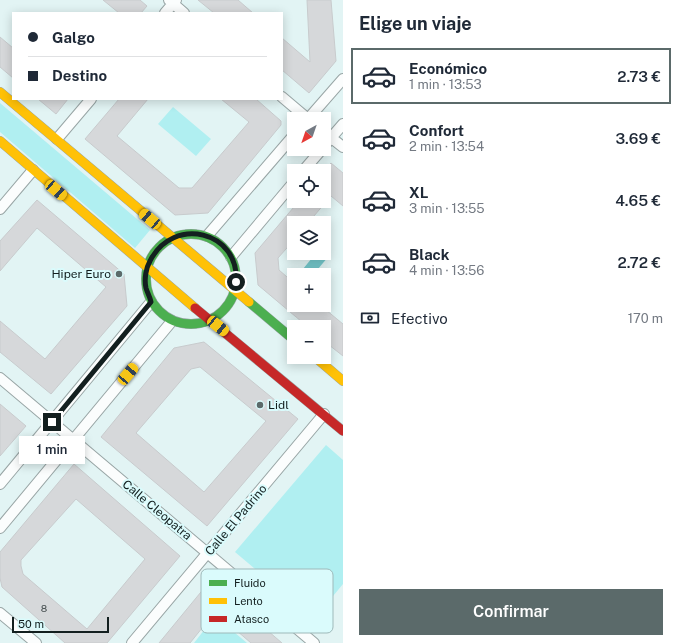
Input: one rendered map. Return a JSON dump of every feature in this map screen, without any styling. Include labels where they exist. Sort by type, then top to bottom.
[{"type":"main road","points":[[0,92],[287,334]]},
{"type":"main road","points":[[0,142],[146,268],[211,320],[343,431]]},
{"type":"main road","points":[[191,233],[207,236],[221,244],[231,257],[237,273],[235,290],[226,308],[211,320],[191,325],[172,321],[161,313],[151,302],[146,287],[146,268],[155,250],[172,237],[191,233]]},
{"type":"main road","points":[[323,364],[343,381]]},
{"type":"street","points":[[166,12],[173,1],[183,12]]},
{"type":"street","points":[[314,112],[343,79]]},
{"type":"street","points":[[283,97],[300,112]]},
{"type":"street","points":[[57,139],[90,100]]},
{"type":"street","points":[[331,132],[343,124]]},
{"type":"street","points":[[331,137],[343,148]]},
{"type":"street","points":[[207,236],[287,143]]},
{"type":"street","points":[[309,164],[316,156]]},
{"type":"street","points":[[0,209],[33,170]]},
{"type":"street","points":[[231,257],[287,190]]},
{"type":"street","points":[[0,484],[151,302]]},
{"type":"street","points":[[0,528],[172,321]]},
{"type":"street","name":"Calle Cleopatra","points":[[0,378],[226,569]]},
{"type":"street","name":"Calle El Padrino","points":[[132,643],[324,414]]},
{"type":"street","points":[[0,613],[36,643]]},
{"type":"street","name":"Calle Cleopatra","points":[[302,633],[314,643]]},
{"type":"shaded area","points":[[0,103],[150,230],[135,248],[0,132]]},
{"type":"shaded area","points":[[173,107],[211,139],[196,156],[158,124]]},
{"type":"shaded area","points":[[310,260],[326,260],[319,268],[304,268]]},
{"type":"shaded area","points":[[326,445],[343,460],[343,584],[333,596],[333,569],[255,569],[235,552]]},
{"type":"shaded area","points":[[202,633],[235,633],[247,643],[194,643]]},
{"type":"building","points":[[103,0],[140,0],[147,6],[142,12],[118,12]]},
{"type":"building","points":[[198,0],[238,0],[252,12],[213,12]]},
{"type":"building","points":[[307,0],[331,0],[336,61],[309,93],[283,71],[283,39],[310,62]]},
{"type":"building","points":[[0,37],[12,47],[12,77],[0,67]]},
{"type":"building","points":[[39,100],[67,100],[56,114]]},
{"type":"building","points":[[118,100],[147,100],[117,136],[179,188],[192,188],[249,122],[222,100],[257,100],[281,121],[281,125],[208,213],[175,215],[85,139]]},
{"type":"building","points":[[331,163],[343,173],[343,206],[331,196]]},
{"type":"building","points":[[37,200],[124,274],[127,306],[51,394],[0,352],[0,321],[45,359],[106,287],[37,228],[0,271],[0,241]]},
{"type":"building","points":[[293,208],[321,208],[314,216],[287,216],[287,248],[278,258],[279,270],[287,277],[287,309],[258,285],[255,253]]},
{"type":"building","points":[[290,312],[328,312],[343,324],[343,356],[331,347],[331,320],[300,320]]},
{"type":"building","points":[[204,342],[298,419],[207,526],[101,437],[174,348]],"holes":[[[200,367],[266,421],[204,492],[136,433],[191,369]]]},
{"type":"building","points":[[0,404],[26,426],[0,456]]},
{"type":"building","points":[[74,464],[180,556],[107,643],[65,643],[2,587],[0,578],[0,552]],"holes":[[[76,499],[145,559],[87,629],[23,574],[21,566],[21,560]]]},
{"type":"building","points":[[201,592],[201,629],[190,643],[159,643]]},
{"type":"building","points":[[239,633],[270,633],[282,643],[251,643]]},
{"type":"traffic: fast","points":[[191,234],[208,237],[223,247],[233,262],[236,279],[233,296],[223,311],[208,321],[191,324],[174,321],[159,311],[149,296],[146,279],[149,262],[159,247],[174,237],[191,234]]},
{"type":"traffic: fast","points":[[249,302],[287,334]]},
{"type":"traffic: slow","points":[[0,92],[249,302]]},
{"type":"traffic: slow","points":[[0,141],[195,308]]},
{"type":"traffic: slow","points":[[323,364],[343,381]]},
{"type":"traffic: jam","points":[[195,308],[343,431]]},
{"type":"place","name":"Hiper Euro","points":[[119,274]]},
{"type":"place","name":"Lidl","points":[[260,405]]},
{"type":"route","points":[[52,422],[151,302],[146,287],[146,268],[155,250],[172,237],[191,233],[207,236],[221,244],[231,257],[237,273],[236,282]]}]
